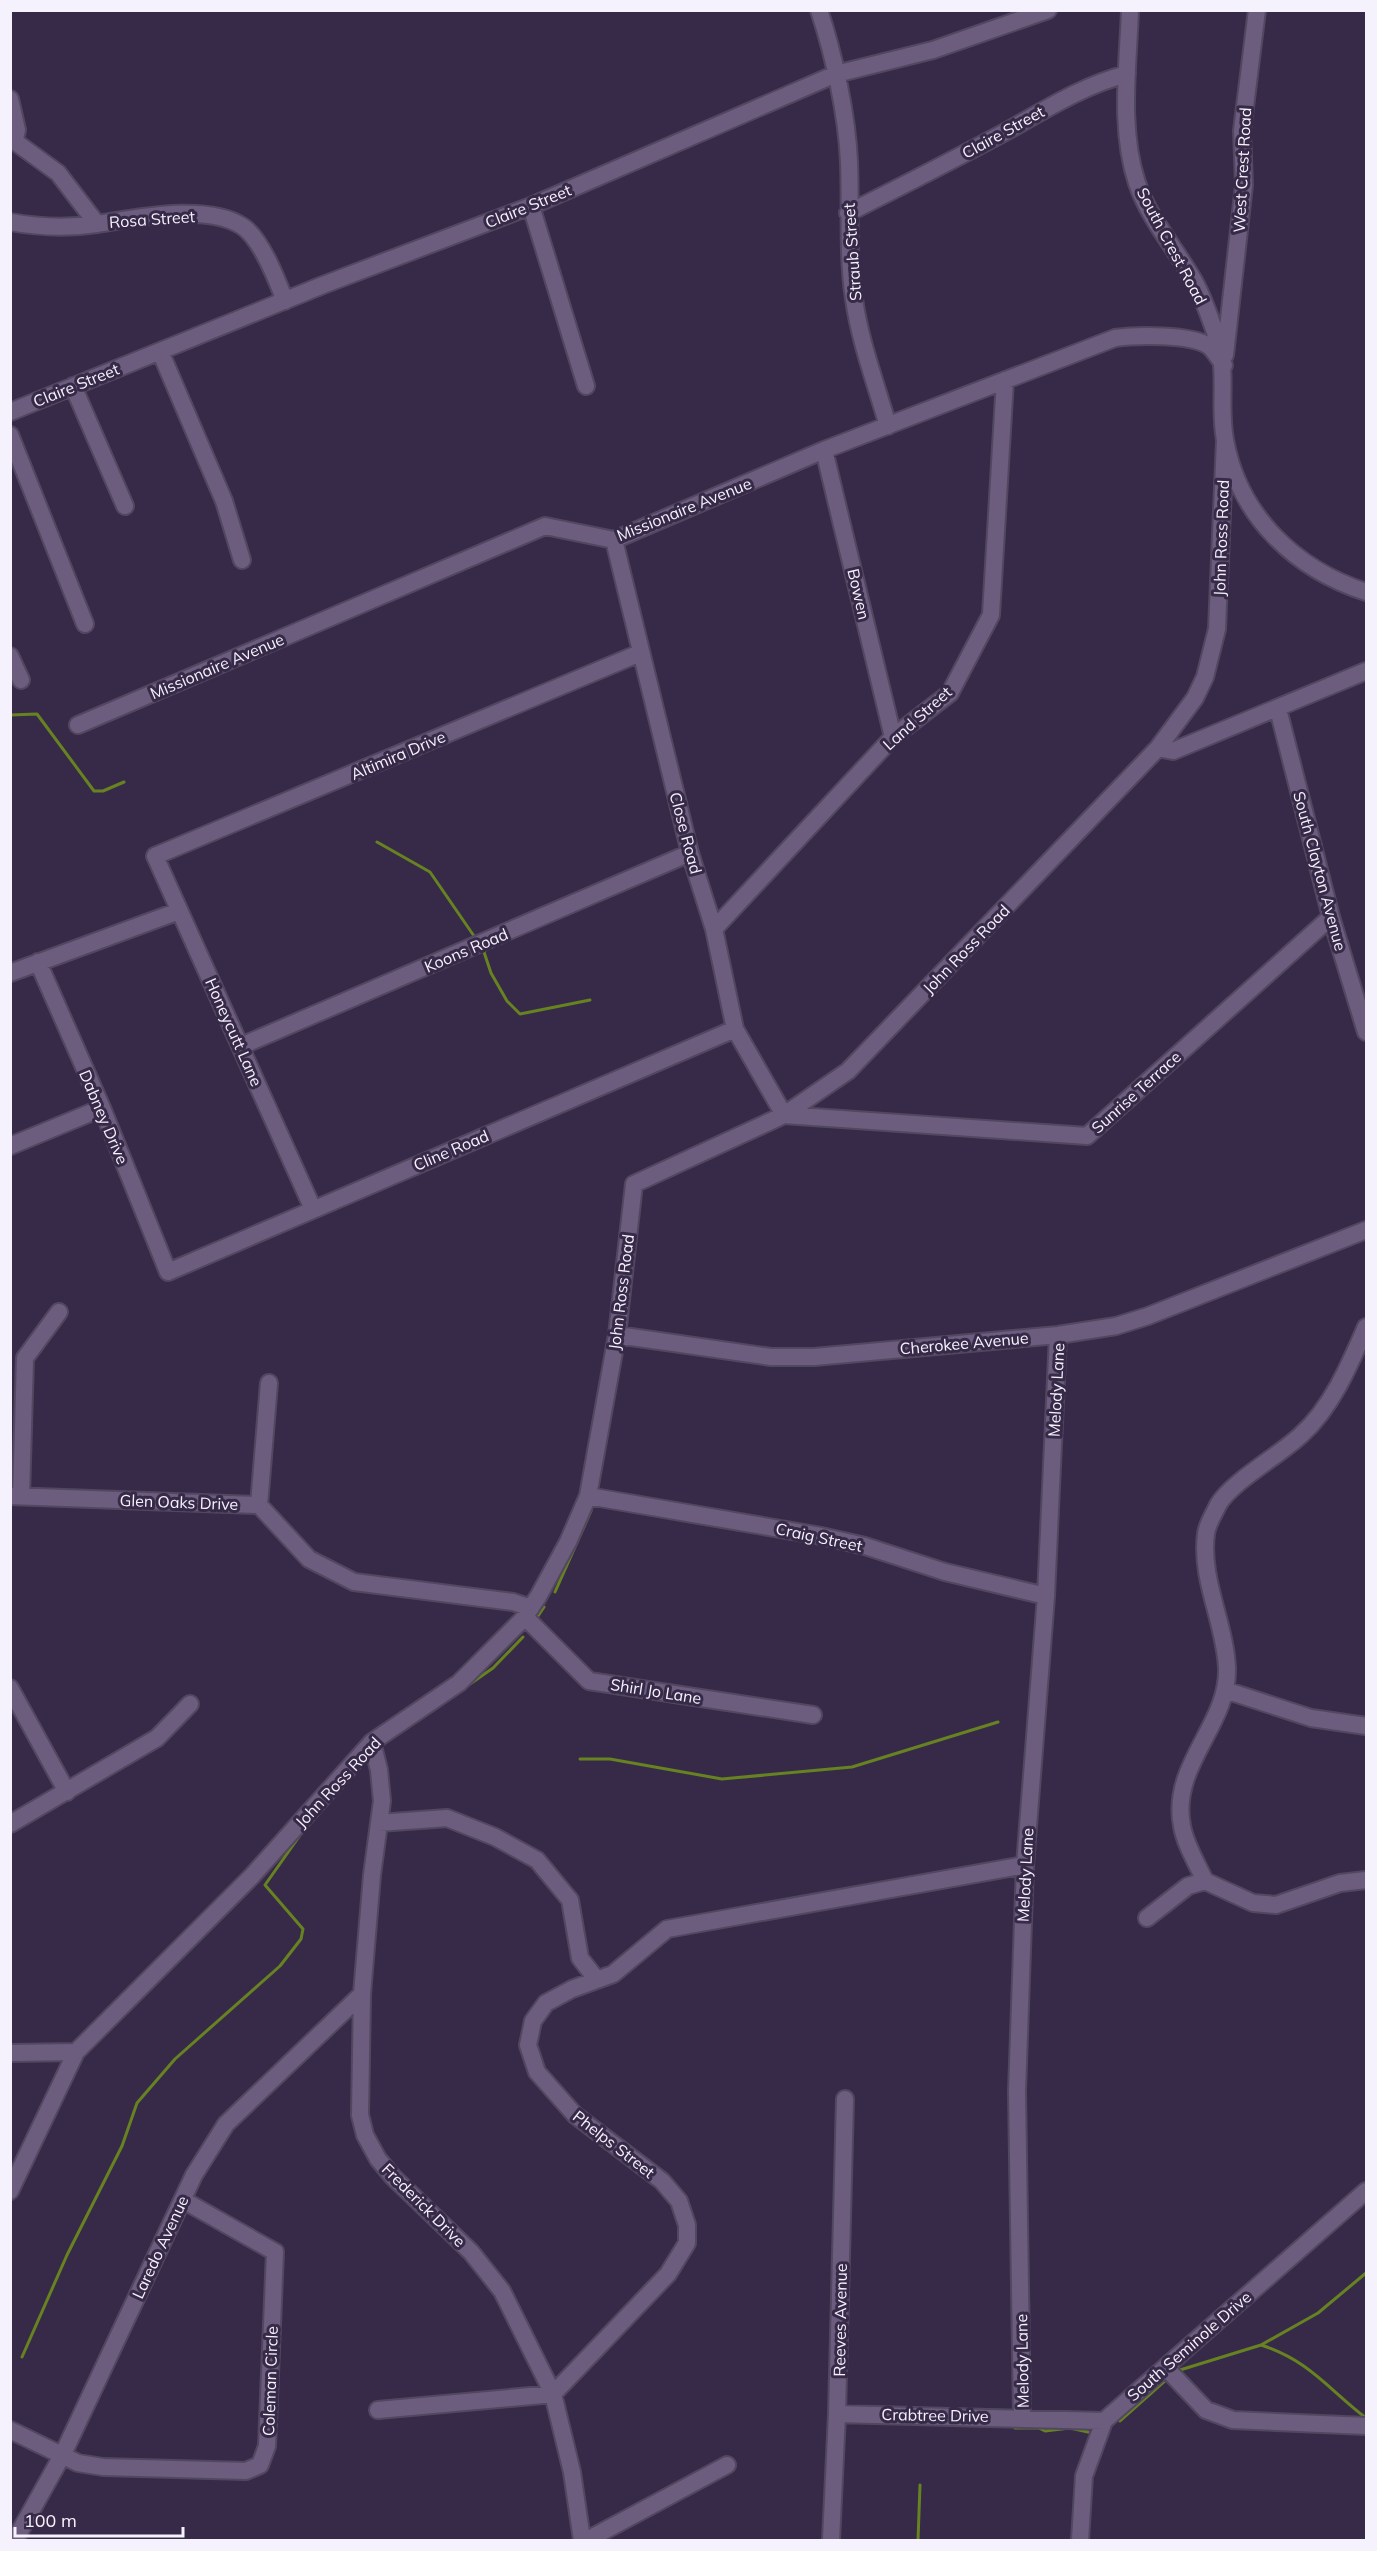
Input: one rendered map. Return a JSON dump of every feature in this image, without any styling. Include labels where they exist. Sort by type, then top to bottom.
[{"type":"street","name":"Straub Street","points":[[819,10],[836,74],[849,161],[848,213],[854,298],[862,339],[888,426]]},
{"type":"street","name":"Claire Street","points":[[10,411],[531,206],[836,74],[933,50],[1048,10]]},
{"type":"street","name":"South Crest Road","points":[[1130,10],[1127,74],[1129,134],[1137,182],[1146,204],[1195,283],[1216,335],[1224,365],[1225,440],[1237,478],[1252,507],[1280,544],[1313,570],[1366,592]]},
{"type":"street","name":"West Crest Road","points":[[1224,365],[1244,185],[1242,131],[1257,10]]},
{"type":"street","name":"Claire Street","points":[[848,213],[930,172],[1061,101],[1108,79],[1127,74]]},
{"type":"street","points":[[10,99],[17,130],[13,138],[58,173],[98,224]]},
{"type":"street","points":[[531,206],[586,386]]},
{"type":"street","name":"Rosa Street","points":[[10,222],[73,226],[169,215],[200,215],[228,220],[242,226],[252,235],[285,301]]},
{"type":"street","name":"Missionaire Avenue","points":[[78,725],[545,526],[614,540],[825,450],[1115,338],[1136,335],[1189,340],[1208,346],[1224,365]]},
{"type":"street","points":[[160,351],[224,501],[242,560]]},
{"type":"street","name":"Land Street","points":[[714,929],[893,737],[950,693],[991,615],[1005,380]]},
{"type":"street","points":[[74,386],[125,506]]},
{"type":"street","points":[[10,435],[85,624]]},
{"type":"street","name":"John Ross Road","points":[[10,2191],[76,2052],[252,1876],[372,1742],[459,1683],[528,1612],[568,1542],[588,1496],[617,1335],[634,1184],[784,1115],[848,1071],[1158,748],[1195,698],[1212,657],[1217,629],[1225,440]]},
{"type":"street","name":"Bowen","points":[[825,450],[893,737]]},
{"type":"street","name":"Close Road","points":[[614,540],[690,853],[714,929],[735,1029],[784,1115]]},
{"type":"street","name":"Altimira Drive","points":[[155,856],[640,653]]},
{"type":"street","points":[[10,656],[21,680]]},
{"type":"street","points":[[1158,748],[1173,751],[1366,671]]},
{"type":"street","name":"South Clayton Avenue","points":[[1278,709],[1331,917],[1366,1032]]},
{"type":"street","name":"Koons Road","points":[[241,1046],[690,853]]},
{"type":"street","name":"Honeycutt Lane","points":[[155,856],[313,1209]]},
{"type":"street","points":[[10,973],[179,911]]},
{"type":"street","name":"Sunrise Terrace","points":[[784,1115],[1087,1136],[1331,917]]},
{"type":"street","name":"Dabney Drive","points":[[38,962],[102,1108],[168,1272]]},
{"type":"street","name":"Cline Road","points":[[168,1272],[735,1029]]},
{"type":"street","points":[[10,1146],[102,1108]]},
{"type":"street","name":"Cherokee Avenue","points":[[617,1335],[771,1357],[814,1357],[1058,1335],[1116,1326],[1148,1316],[1366,1230]]},
{"type":"street","points":[[16,1496],[25,1358],[60,1312]]},
{"type":"street","points":[[1205,1881],[1182,1828],[1181,1791],[1182,1782],[1225,1690],[1224,1639],[1210,1587],[1205,1555],[1206,1532],[1220,1502],[1233,1488],[1303,1434],[1322,1409],[1350,1364],[1366,1327]]},
{"type":"street","name":"Melody Lane","points":[[1022,2417],[1017,2091],[1024,1864],[1046,1596],[1058,1335]]},
{"type":"street","points":[[259,1504],[269,1383]]},
{"type":"street","name":"Glen Oaks Drive","points":[[16,1496],[259,1504],[309,1559],[330,1573],[354,1582],[513,1602],[528,1612]]},
{"type":"street","name":"Craig Street","points":[[588,1496],[821,1536],[865,1546],[945,1572],[1046,1596]]},
{"type":"street","name":"Shirl Jo Lane","points":[[528,1612],[590,1681],[813,1715]]},
{"type":"street","points":[[10,1688],[67,1792]]},
{"type":"street","points":[[1225,1690],[1311,1718],[1366,1726]]},
{"type":"street","points":[[10,1824],[158,1738],[190,1704]]},
{"type":"street","name":"Frederick Drive","points":[[372,1742],[379,1770],[382,1801],[362,1994],[360,2115],[365,2135],[378,2159],[393,2177],[471,2252],[502,2292],[553,2394],[572,2472],[584,2541]]},
{"type":"street","points":[[380,1823],[447,1818],[495,1837],[537,1860],[570,1900],[580,1958],[597,1980]]},
{"type":"street","name":"Phelps Street","points":[[553,2394],[668,2274],[687,2243],[687,2225],[679,2201],[668,2188],[575,2115],[537,2072],[528,2045],[533,2021],[546,2003],[613,1974],[667,1929],[1024,1864]]},
{"type":"street","points":[[1147,1918],[1188,1886],[1205,1881],[1253,1903],[1276,1905],[1340,1883],[1366,1880]]},
{"type":"street","name":"Laredo Avenue","points":[[15,2541],[63,2454],[194,2175],[226,2124],[362,1994]]},
{"type":"street","points":[[10,2053],[76,2052]]},
{"type":"street","name":"Reeves Avenue","points":[[831,2541],[837,2414],[845,2099]]},
{"type":"street","name":"South Seminole Drive","points":[[1080,2541],[1084,2476],[1104,2421],[1132,2394],[1166,2368],[1366,2191]]},
{"type":"street","name":"Coleman Circle","points":[[10,2430],[78,2463],[104,2467],[246,2470],[260,2465],[267,2446],[275,2252],[183,2200]]},
{"type":"street","points":[[1166,2368],[1206,2410],[1233,2420],[1366,2426]]},
{"type":"street","points":[[378,2410],[553,2394]]},
{"type":"street","name":"Crabtree Drive","points":[[837,2414],[1022,2417],[1104,2421]]},
{"type":"street","points":[[584,2541],[726,2465]]},
{"type":"waterway","points":[[10,715],[37,714],[94,791],[103,791],[124,782]]},
{"type":"waterway","points":[[377,842],[430,872],[474,936]]},
{"type":"waterway","points":[[484,952],[491,973],[507,1001],[520,1014],[590,1000]]},
{"type":"waterway","points":[[555,1592],[591,1511]]},
{"type":"waterway","points":[[538,1616],[544,1607]]},
{"type":"waterway","points":[[408,1727],[493,1668],[523,1637]]},
{"type":"waterway","points":[[580,1759],[610,1759],[722,1779],[852,1767],[998,1722]]},
{"type":"waterway","points":[[22,2357],[67,2255],[122,2146],[137,2103],[175,2059],[280,1966],[301,1939],[303,1929],[265,1885],[303,1831]]},
{"type":"waterway","points":[[1180,2370],[1261,2345],[1318,2313],[1366,2273]]},
{"type":"waterway","points":[[1261,2345],[1306,2367],[1366,2418]]},
{"type":"waterway","points":[[1120,2421],[1165,2381]]},
{"type":"waterway","points":[[1015,2428],[1039,2428],[1045,2431],[1070,2428],[1088,2432]]},
{"type":"waterway","points":[[918,2540],[920,2485]]}]
